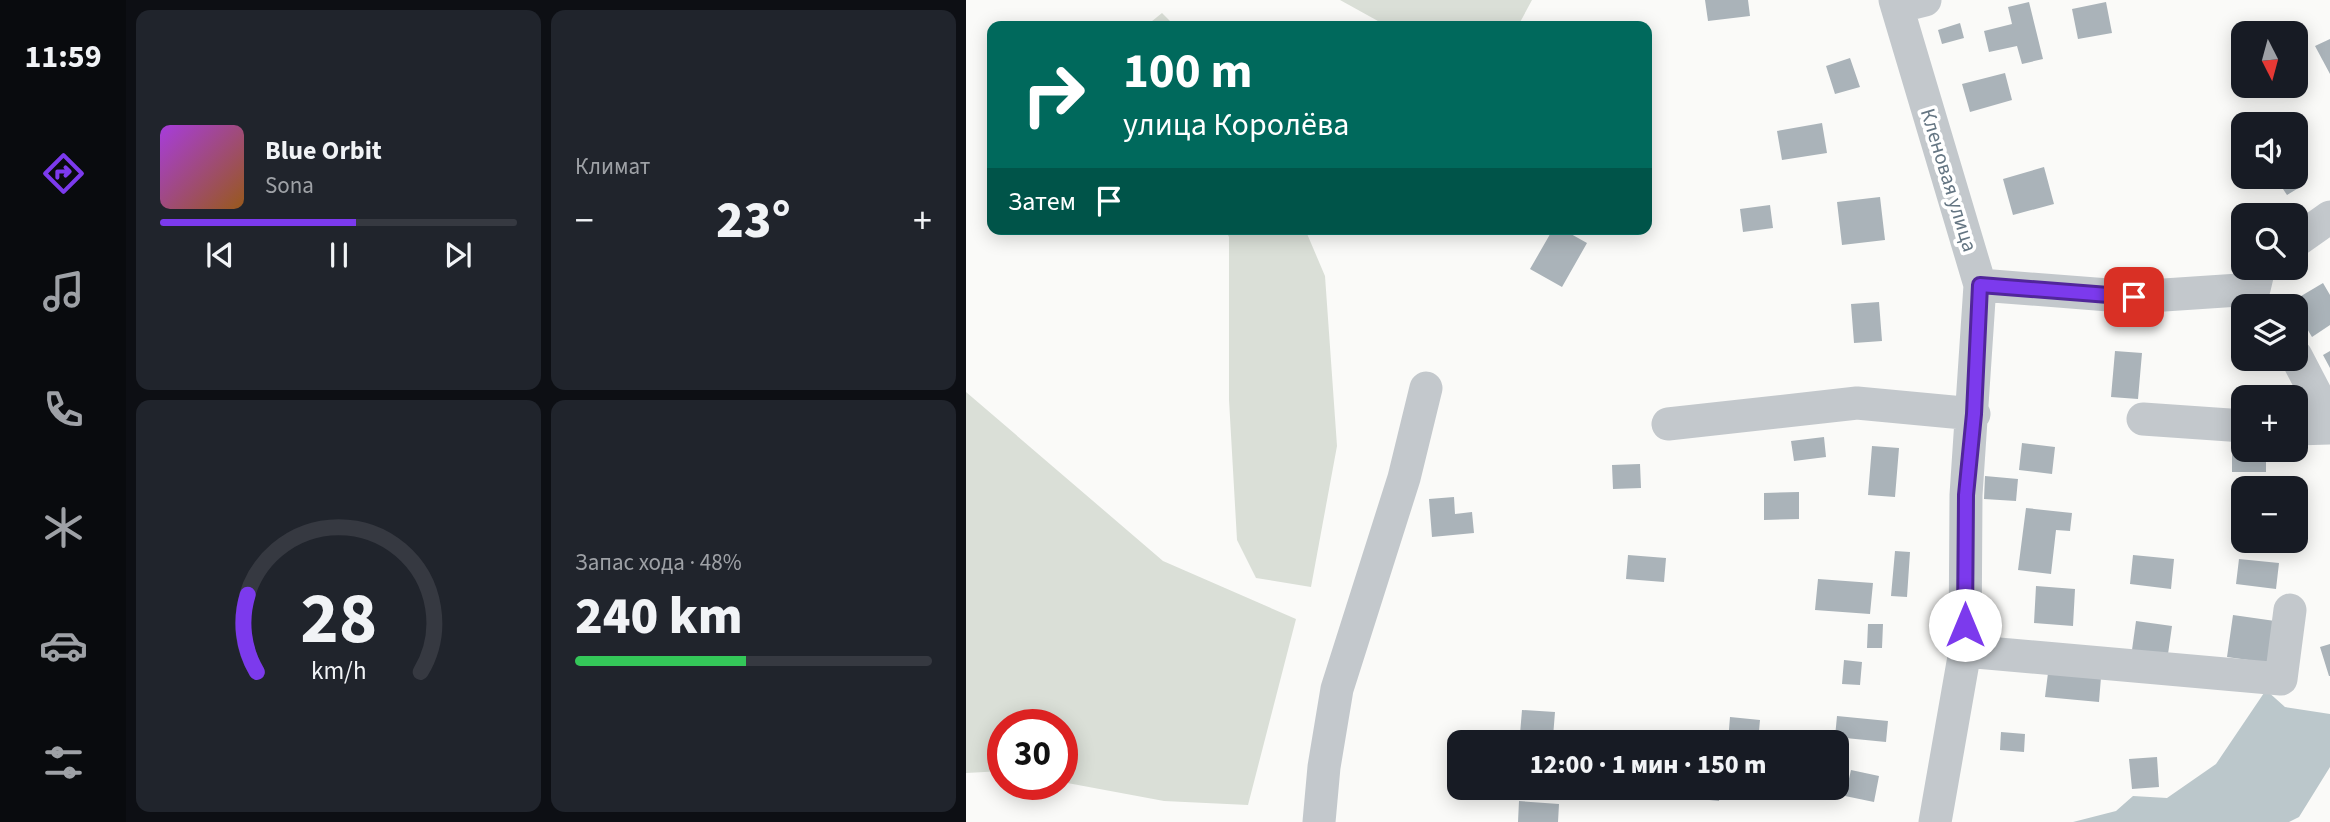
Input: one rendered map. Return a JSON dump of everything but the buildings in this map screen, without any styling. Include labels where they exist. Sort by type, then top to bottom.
[{"type":"street","name":"Кленовая улица","points":[[1906,2],[1980,285],[1974,414],[1966,495],[1965,651],[1936,822]]},
{"type":"street","points":[[2308,233],[2330,217]]},
{"type":"street","points":[[1980,285],[2134,297],[2261,288]]},
{"type":"street","points":[[2304,371],[2330,421]]},
{"type":"street","points":[[1319,822],[1324,767],[1337,689],[1404,478],[1426,388]]},
{"type":"street","points":[[1668,424],[1857,403],[1974,414]]},
{"type":"street","points":[[2143,419],[2231,425]]},
{"type":"street","points":[[2308,429],[2330,428]]},
{"type":"street","points":[[1965,651],[2281,679],[2290,610]]},
{"type":"shaded area","points":[[1340,0],[1532,0],[1521,21],[1378,21]]},
{"type":"shaded area","points":[[1162,13],[1170,21],[1152,21]]},
{"type":"shaded area","points":[[1228,235],[1308,235],[1325,276],[1337,446],[1311,587],[1256,578],[1237,540],[1229,400]]},
{"type":"shaded area","points":[[966,392],[1163,561],[1296,619],[1248,805],[1164,801],[1078,785],[1078,709],[987,709],[987,772],[966,773]]},
{"type":"shaded area","points":[[2266,690],[2285,707],[2330,714],[2330,767],[2299,817],[2289,822],[2073,822],[2116,811],[2133,796],[2167,798],[2216,764]]},
{"type":"route","points":[[1965,625],[1966,495],[1974,414],[1980,285],[2134,297]]}]
